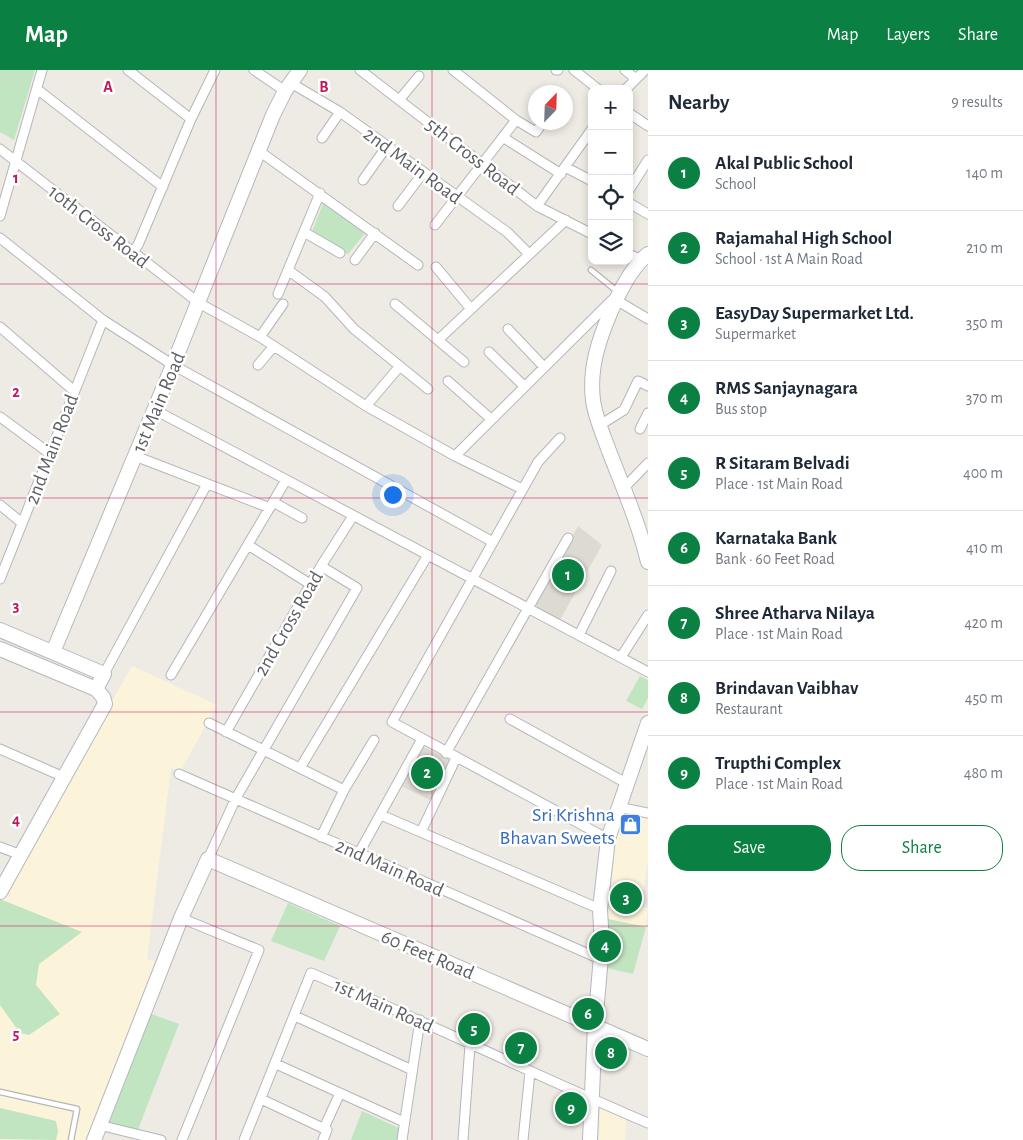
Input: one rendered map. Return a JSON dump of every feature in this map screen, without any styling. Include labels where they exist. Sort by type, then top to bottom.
[{"type":"street","points":[[0,216],[42,70]]},
{"type":"street","points":[[128,70],[191,119]]},
{"type":"street","points":[[132,253],[138,245],[191,119],[215,70]]},
{"type":"street","name":"2nd Main Road","points":[[254,70],[340,112],[457,198],[507,232],[529,254]]},
{"type":"street","name":"1st Main Road","points":[[53,652],[199,303],[259,151],[288,87],[300,70]]},
{"type":"street","name":"5th Cross Road","points":[[360,70],[537,206],[588,232]]},
{"type":"street","points":[[453,70],[516,120],[528,127]]},
{"type":"street","points":[[574,70],[593,85]]},
{"type":"street","points":[[625,70],[636,79]]},
{"type":"street","points":[[630,85],[647,70]]},
{"type":"street","points":[[400,99],[418,76]]},
{"type":"street","points":[[37,89],[163,187]]},
{"type":"street","points":[[322,138],[340,112]]},
{"type":"street","points":[[633,116],[648,126]]},
{"type":"street","points":[[435,225],[516,120]]},
{"type":"street","points":[[537,206],[591,130]]},
{"type":"street","points":[[504,138],[563,171],[588,180]]},
{"type":"street","points":[[363,180],[387,146]]},
{"type":"street","name":"10th Cross Road","points":[[0,149],[199,303],[260,337],[366,406],[454,456],[522,490]]},
{"type":"street","points":[[259,151],[376,233],[418,265]]},
{"type":"street","points":[[633,184],[648,160]]},
{"type":"street","points":[[398,206],[424,173]]},
{"type":"street","points":[[278,294],[320,193]]},
{"type":"street","points":[[633,205],[648,213]]},
{"type":"street","points":[[438,340],[566,220]]},
{"type":"street","points":[[304,232],[340,253]]},
{"type":"street","points":[[355,260],[376,233]]},
{"type":"street","points":[[0,238],[103,320],[173,366],[493,542]]},
{"type":"street","points":[[642,257],[618,296],[599,338],[592,371],[593,400],[600,425],[623,489],[645,538],[648,562]]},
{"type":"street","points":[[436,268],[471,309]]},
{"type":"street","points":[[288,270],[325,298],[354,329],[428,388]]},
{"type":"street","points":[[618,296],[648,319]]},
{"type":"street","points":[[454,456],[618,296]]},
{"type":"street","points":[[260,337],[283,304]]},
{"type":"street","points":[[395,304],[464,362]]},
{"type":"street","name":"2nd Main Road","points":[[0,579],[73,390],[103,320]]},
{"type":"street","points":[[0,327],[73,390]]},
{"type":"street","points":[[508,330],[544,368]]},
{"type":"street","points":[[258,365],[274,346]]},
{"type":"street","points":[[489,352],[524,386]]},
{"type":"street","points":[[366,406],[400,366]]},
{"type":"street","points":[[448,381],[491,419]]},
{"type":"street","points":[[600,425],[624,410],[638,381],[648,386]]},
{"type":"street","points":[[155,410],[648,672]]},
{"type":"street","points":[[640,429],[648,413]]},
{"type":"street","points":[[0,417],[49,453]]},
{"type":"street","points":[[560,438],[538,462],[392,722],[446,753],[608,839]]},
{"type":"street","points":[[136,456],[207,484],[272,505],[302,518]]},
{"type":"street","points":[[623,489],[648,463]]},
{"type":"street","points":[[171,675],[286,480]]},
{"type":"street","points":[[96,689],[207,484]]},
{"type":"street","points":[[0,505],[22,523]]},
{"type":"street","name":"2nd Cross Road","points":[[226,732],[310,584],[353,516]]},
{"type":"street","points":[[446,753],[568,538]]},
{"type":"street","points":[[248,545],[310,584]]},
{"type":"street","points":[[300,768],[428,555]]},
{"type":"street","points":[[94,1140],[181,918],[236,798],[357,588],[321,566]]},
{"type":"street","points":[[579,635],[611,570]]},
{"type":"street","points":[[621,658],[648,615]]},
{"type":"street","points":[[0,630],[104,674]]},
{"type":"street","points":[[0,649],[96,689],[103,696],[105,704],[66,778],[0,892]]},
{"type":"street","points":[[510,719],[626,783]]},
{"type":"street","points":[[590,1140],[600,959],[600,909],[608,839],[626,783],[644,745],[648,722]]},
{"type":"street","points":[[209,723],[264,752],[344,790]]},
{"type":"street","points":[[359,853],[422,739]]},
{"type":"street","points":[[321,837],[344,790],[374,740]]},
{"type":"street","points":[[0,749],[66,778]]},
{"type":"street","points":[[421,832],[456,758]]},
{"type":"street","name":"2nd Main Road","points":[[179,774],[600,959]]},
{"type":"street","points":[[618,807],[648,813]]},
{"type":"street","points":[[381,815],[600,909]]},
{"type":"street","points":[[0,846],[21,855]]},
{"type":"street","name":"60 Feet Road","points":[[208,859],[648,1049]]},
{"type":"street","points":[[181,918],[259,950],[182,1140]]},
{"type":"street","name":"1st Main Road","points":[[295,1016],[311,974],[420,1020],[470,1045],[648,1123]]},
{"type":"street","points":[[244,1140],[295,1016],[412,1070]]},
{"type":"street","points":[[402,1140],[420,1020]]},
{"type":"street","points":[[464,1140],[470,1045]]},
{"type":"street","points":[[276,1064],[404,1122]]},
{"type":"street","points":[[523,1140],[530,1072]]},
{"type":"street","points":[[324,1128],[340,1093]]},
{"type":"street","points":[[261,1099],[324,1128],[327,1130],[323,1140]]},
{"type":"street","points":[[99,1125],[161,1140]]},
{"type":"lane","points":[[591,270],[618,296]]},
{"type":"lane","points":[[0,1092],[77,1109],[70,1140]]},
{"type":"shaded area","points":[[578,526],[602,545],[560,620],[533,606]]},
{"type":"shaded area","points":[[132,666],[217,705],[180,772],[171,768],[147,959],[155,961],[86,1140],[0,1140],[0,899]]},
{"type":"shaded area","points":[[422,746],[453,761],[432,801],[401,786]]},
{"type":"shaded area","points":[[622,811],[648,815],[648,859],[641,907],[648,908],[646,927],[608,919],[615,846]]},
{"type":"shaded area","points":[[600,1107],[626,1119],[625,1140],[599,1140]]},
{"type":"green space","points":[[0,70],[35,70],[14,140],[0,132]]},
{"type":"green space","points":[[324,201],[367,231],[348,254],[311,234]]},
{"type":"green space","points":[[640,676],[648,680],[648,698],[642,709],[626,701]]},
{"type":"green space","points":[[0,899],[82,932],[39,964],[36,985],[60,1014],[29,1035],[20,1033],[0,1005]]},
{"type":"green space","points":[[288,903],[340,926],[324,961],[271,941]]},
{"type":"green space","points":[[608,919],[646,927],[633,974],[607,968]]},
{"type":"green space","points":[[149,1013],[179,1024],[137,1132],[106,1123]]},
{"type":"green space","points":[[0,1108],[56,1121],[58,1131],[56,1140],[0,1139]]},
{"type":"green space","points":[[362,1111],[401,1129],[399,1140],[351,1140]]},
{"type":"place","name":"Akal Public School","points":[[568,575]]},
{"type":"place","name":"Rajamahal High School","points":[[427,773]]},
{"type":"place","name":"Sri Krishna Bhavan Sweets","points":[[631,825]]},
{"type":"place","name":"EasyDay Supermarket Ltd.","points":[[626,898]]},
{"type":"place","name":"RMS Sanjaynagara","points":[[605,946]]},
{"type":"place","name":"Karnataka Bank","points":[[588,1014]]},
{"type":"place","name":"R Sitaram Belvadi","points":[[474,1029]]},
{"type":"place","name":"Shree Atharva Nilaya","points":[[521,1048]]},
{"type":"place","name":"Brindavan Vaibhav","points":[[611,1053]]},
{"type":"place","name":"Trupthi Complex","points":[[571,1108]]}]
